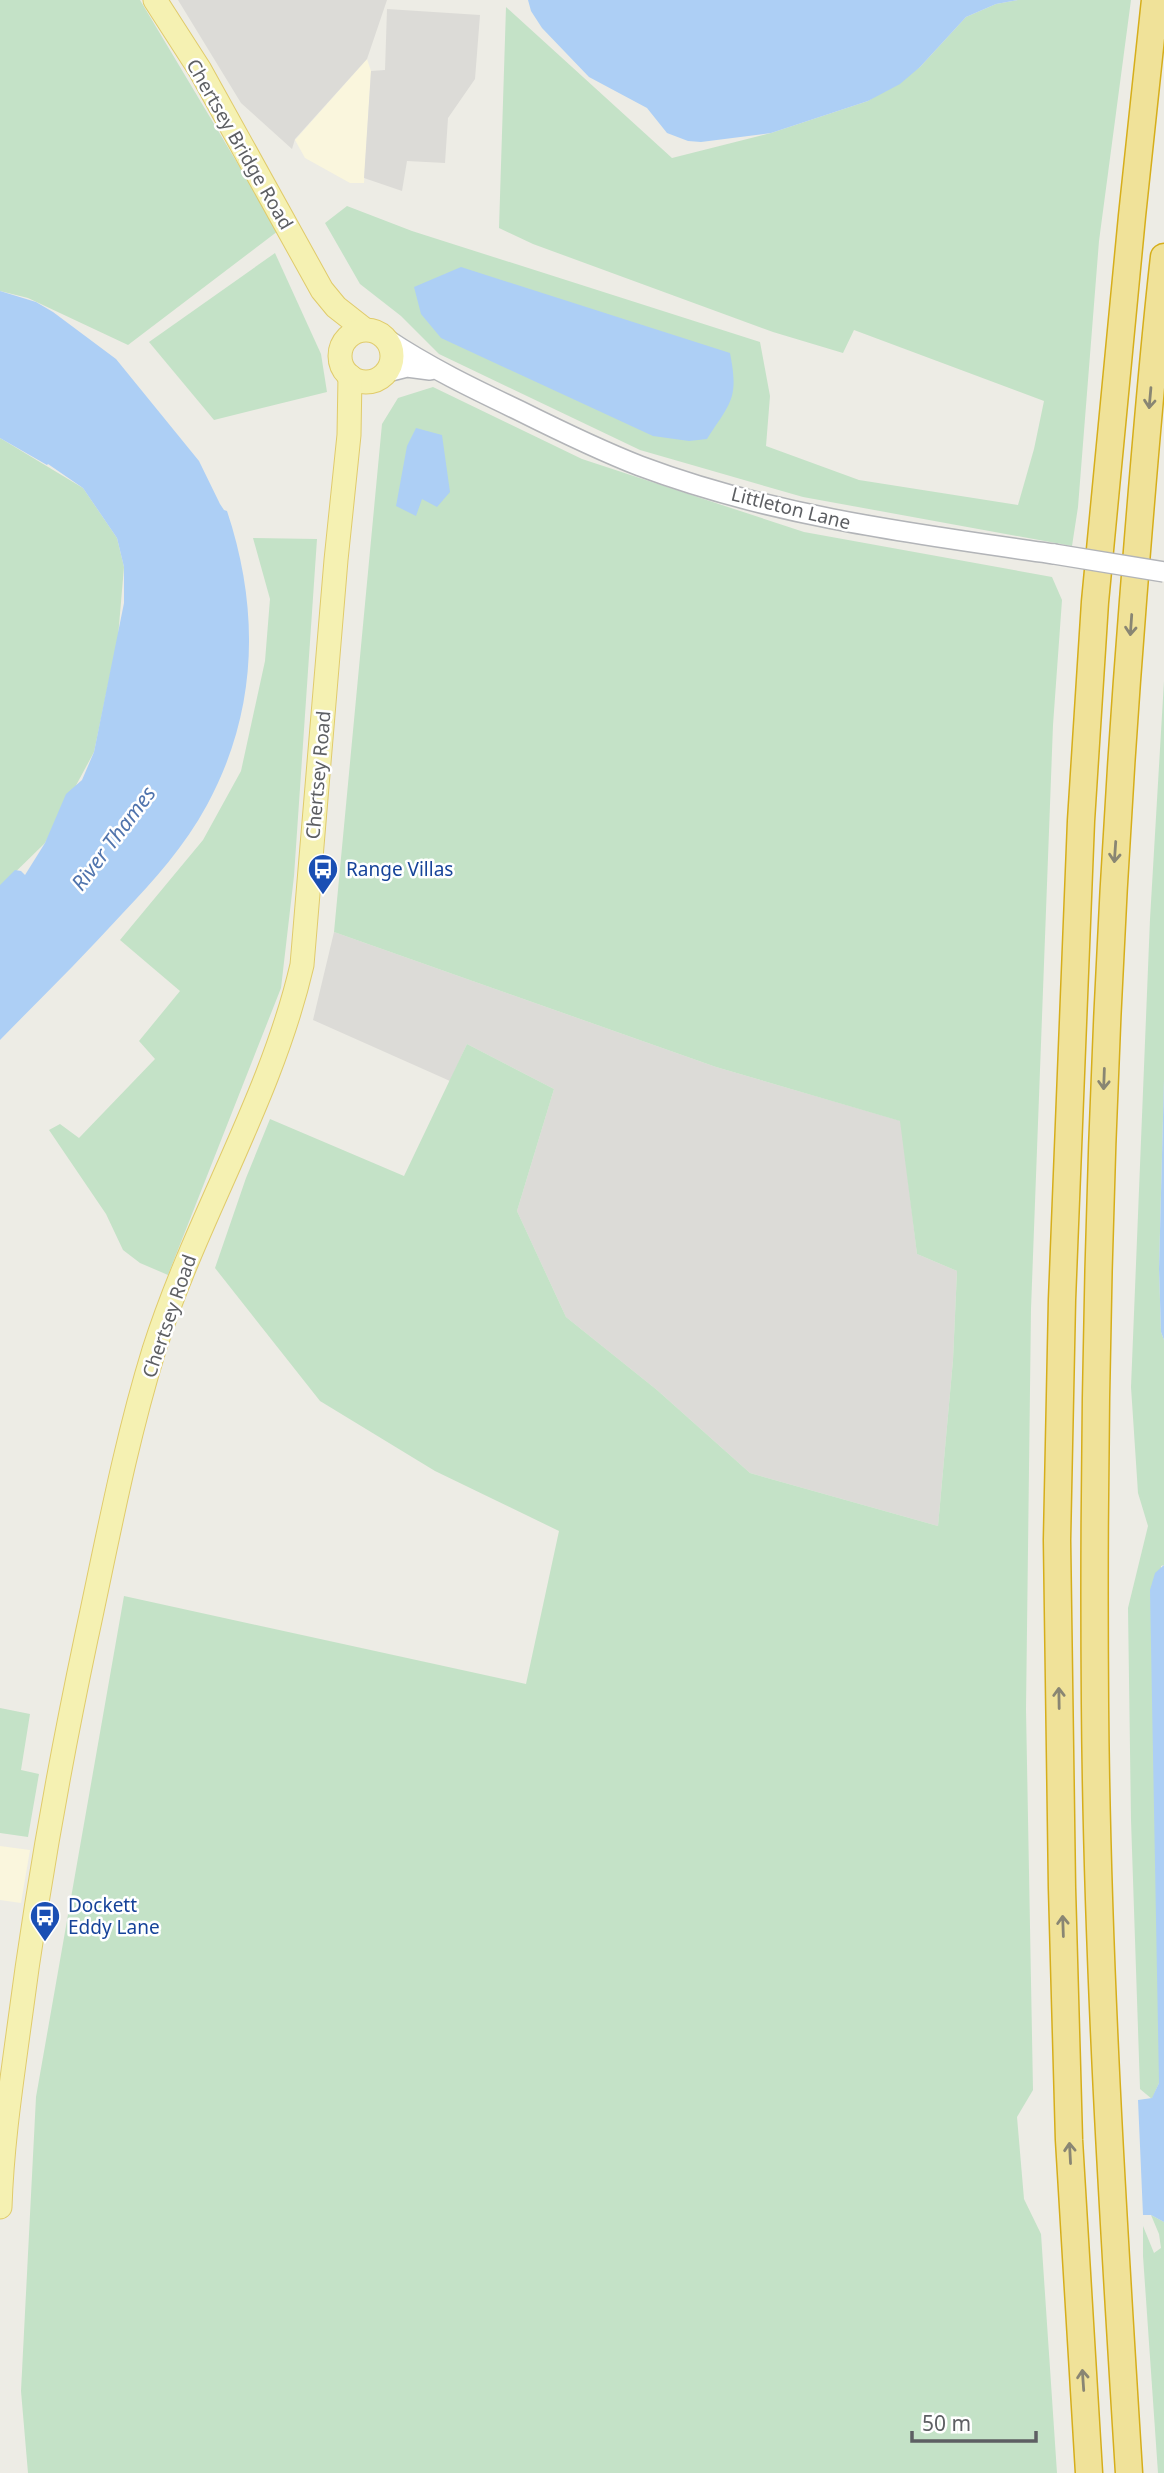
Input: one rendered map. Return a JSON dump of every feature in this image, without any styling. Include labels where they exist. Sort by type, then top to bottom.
[{"type":"highway","points":[[1089,2473],[1069,2140],[1062,1888],[1057,1540],[1062,1300],[1080,834],[1095,603],[1155,0]]},
{"type":"highway","points":[[1129,2473],[1110,2154],[1101,1919],[1095,1709],[1095,1490],[1103,1116],[1112,899],[1144,471],[1164,257]]},
{"type":"main road","name":"Chertsey Bridge Road","points":[[155,0],[200,70],[322,290],[336,307],[375,334]]},
{"type":"main road","name":"Chertsey Bridge Road","points":[[322,290],[328,319],[340,352]]},
{"type":"main road","points":[[351,334],[375,334],[392,355],[369,376],[340,361],[340,352],[351,334]]},
{"type":"main road","name":"Chertsey Road","points":[[0,2207],[6,2084],[46,1845],[73,1701],[132,1433],[175,1289],[258,1101],[292,1007],[302,965],[349,435],[369,376]]},
{"type":"street","points":[[375,334],[438,372]]},
{"type":"street","points":[[369,376],[407,367],[438,372]]},
{"type":"street","name":"Littleton Lane","points":[[438,372],[580,440],[641,466],[714,490],[799,513],[873,528],[1164,572]]},
{"type":"shaded area","points":[[178,0],[387,0],[367,59],[295,139],[292,149],[241,103]]},
{"type":"shaded area","points":[[387,9],[480,15],[475,79],[448,118],[445,163],[407,161],[402,191],[364,178],[371,71],[385,70]]},
{"type":"shaded area","points":[[367,59],[371,71],[364,183],[350,183],[305,158],[295,140]]},
{"type":"shaded area","points":[[334,932],[716,1067],[901,1121],[917,1254],[957,1271],[953,1360],[938,1526],[750,1473],[657,1390],[566,1317],[517,1211],[554,1089],[467,1044],[450,1081],[313,1020]]},
{"type":"shaded area","points":[[0,1846],[30,1850],[21,1903],[0,1900]]},
{"type":"green space","points":[[0,0],[140,0],[278,231],[128,345],[28,298],[0,291]]},
{"type":"green space","points":[[1018,0],[1131,0],[1099,241],[1078,507],[1072,546],[803,497],[640,450],[439,354],[401,316],[360,284],[325,223],[347,206],[412,231],[760,342],[770,396],[766,446],[859,480],[1018,505],[1044,401],[854,330],[843,353],[773,332],[533,244],[499,228],[506,7],[672,158],[771,133],[868,101],[920,67],[966,17],[996,4]]},
{"type":"green space","points":[[275,253],[321,354],[327,392],[214,420],[149,342]]},
{"type":"green space","points":[[433,387],[582,459],[804,532],[1052,577],[1062,600],[1053,725],[1031,1309],[1026,1709],[1033,2090],[1017,2117],[1024,2199],[1041,2234],[1057,2473],[28,2473],[21,2391],[36,2097],[124,1596],[526,1684],[559,1531],[435,1471],[320,1401],[215,1268],[270,1119],[404,1176],[467,1044],[554,1089],[517,1211],[566,1317],[657,1390],[750,1473],[938,1526],[953,1360],[957,1271],[917,1254],[900,1121],[716,1067],[334,932],[382,424],[398,398]]},
{"type":"green space","points":[[0,438],[83,488],[117,538],[124,567],[118,637],[94,752],[45,843],[0,887]]},
{"type":"green space","points":[[253,538],[317,539],[294,876],[281,988],[168,1275],[140,1263],[123,1250],[106,1214],[49,1130],[60,1124],[79,1138],[155,1059],[139,1041],[180,991],[120,940],[203,840],[241,771],[265,661],[270,599]]},
{"type":"green space","points":[[1164,681],[1164,1079],[1159,1269],[1161,1332],[1164,1340],[1164,1565],[1161,1566],[1159,2083],[1152,2099],[1140,2089],[1131,1820],[1128,1608],[1148,1526],[1138,1493],[1131,1387],[1150,919]]},
{"type":"green space","points":[[0,1708],[30,1714],[21,1770],[39,1774],[28,1837],[0,1833]]},
{"type":"green space","points":[[1151,2215],[1164,2222],[1164,2473],[1158,2473],[1143,2256],[1143,2226],[1154,2253],[1161,2248],[1159,2234]]},
{"type":"water","points":[[528,0],[1018,0],[996,4],[966,17],[920,67],[900,84],[868,101],[771,133],[701,142],[688,141],[667,133],[647,108],[589,77],[542,28],[531,11]]},
{"type":"water","points":[[461,267],[730,353],[734,381],[727,408],[707,439],[689,441],[653,436],[441,338],[421,314],[414,287]]},
{"type":"water","name":"River Thames","points":[[0,291],[36,302],[116,359],[199,461],[220,504],[227,511],[238,548],[249,623],[244,697],[236,733],[224,769],[207,805],[179,849],[146,888],[0,1040],[0,885],[15,870],[25,875],[45,843],[66,794],[82,780],[94,752],[124,603],[124,567],[117,538],[83,488],[48,464],[0,438]]},
{"type":"water","points":[[416,428],[442,435],[450,492],[437,507],[422,499],[416,516],[396,506],[407,446]]},
{"type":"water","points":[[1164,1079],[1164,1340],[1161,1332],[1159,1269]]},
{"type":"water","points":[[1164,1565],[1164,2222],[1151,2215],[1143,2215],[1138,2100],[1152,2098],[1159,2083],[1150,1590],[1155,1573]]},
{"type":"place","name":"Range Villas","points":[[323,896]]},
{"type":"place","name":"Dockett Eddy Lane","points":[[45,1943]]}]
